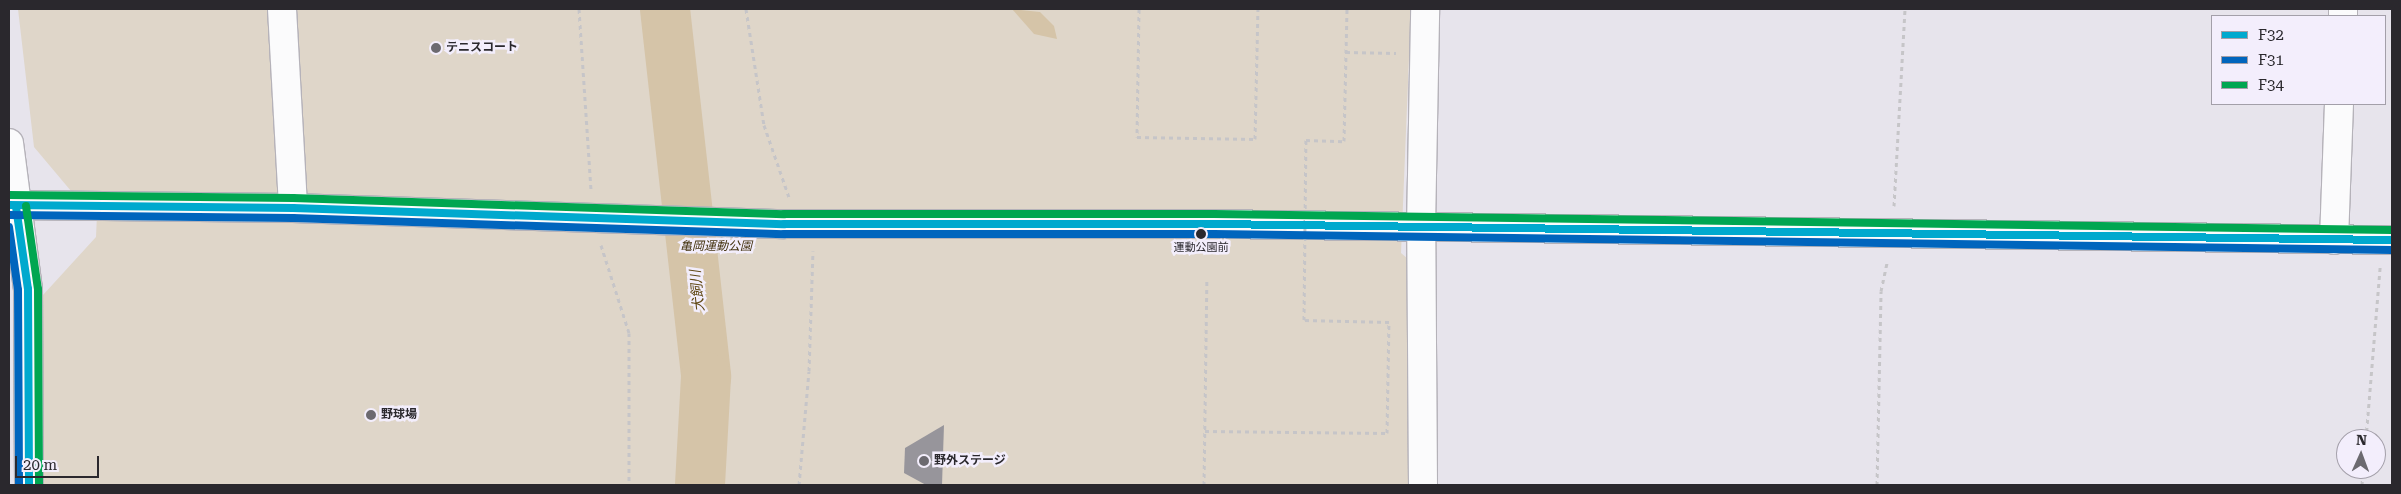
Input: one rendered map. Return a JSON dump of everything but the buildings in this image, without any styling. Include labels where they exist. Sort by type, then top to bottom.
[{"type":"main road","points":[[282,9],[293,208]]},
{"type":"main road","points":[[1423,485],[1421,227],[1425,9]]},
{"type":"main road","points":[[2334,240],[2339,105]]},
{"type":"main road","points":[[9,143],[13,206],[28,289],[29,485]]},
{"type":"main road","points":[[13,206],[293,208],[621,220],[798,224],[1421,227],[2334,240],[2388,239]]},
{"type":"path","points":[[579,9],[593,219],[629,333],[629,485]]},
{"type":"path","points":[[746,9],[764,125],[798,224],[809,371],[799,485]]},
{"type":"path","points":[[1139,9],[1137,137],[1255,139],[1258,9]]},
{"type":"path","points":[[1205,430],[1387,433],[1389,322],[1304,320],[1306,140],[1344,141],[1347,9]]},
{"type":"path","points":[[1346,52],[1424,54]]},
{"type":"path","points":[[2367,429],[2388,239]]},
{"type":"path","points":[[1204,485],[1207,279]]},
{"type":"green space","name":"亀岡運動公園","points":[[18,9],[1411,9],[1401,253],[1415,265],[1409,485],[44,485],[43,295],[96,237],[98,191],[71,191],[34,147]]},
{"type":"shaded area","points":[[1012,9],[1040,12],[1054,26],[1057,39],[1034,34]]},
{"type":"waterway","name":"犬飼川","points":[[665,9],[706,377],[700,485]]},
{"type":"transit line","name":"F34","points":[[9,195],[293,198],[784,214],[1214,214],[2392,230]]},
{"type":"transit line","name":"F32","points":[[9,205],[293,208],[784,224],[1214,224],[2392,240]]},
{"type":"transit line","name":"F34","points":[[26,206],[38,289],[39,485]]},
{"type":"transit line","name":"F32","points":[[16,207],[28,289],[29,485]]},
{"type":"transit line","name":"F31","points":[[9,215],[293,218],[784,234],[1214,234],[2392,250]]},
{"type":"transit line","name":"F31","points":[[9,227],[18,290],[19,485]]},
{"type":"place","name":"テニスコート","points":[[436,48]]},
{"type":"place","name":"運動公園前","points":[[1201,234]]},
{"type":"place","name":"野球場","points":[[371,415]]},
{"type":"place","name":"野外ステージ","points":[[924,461]]}]
